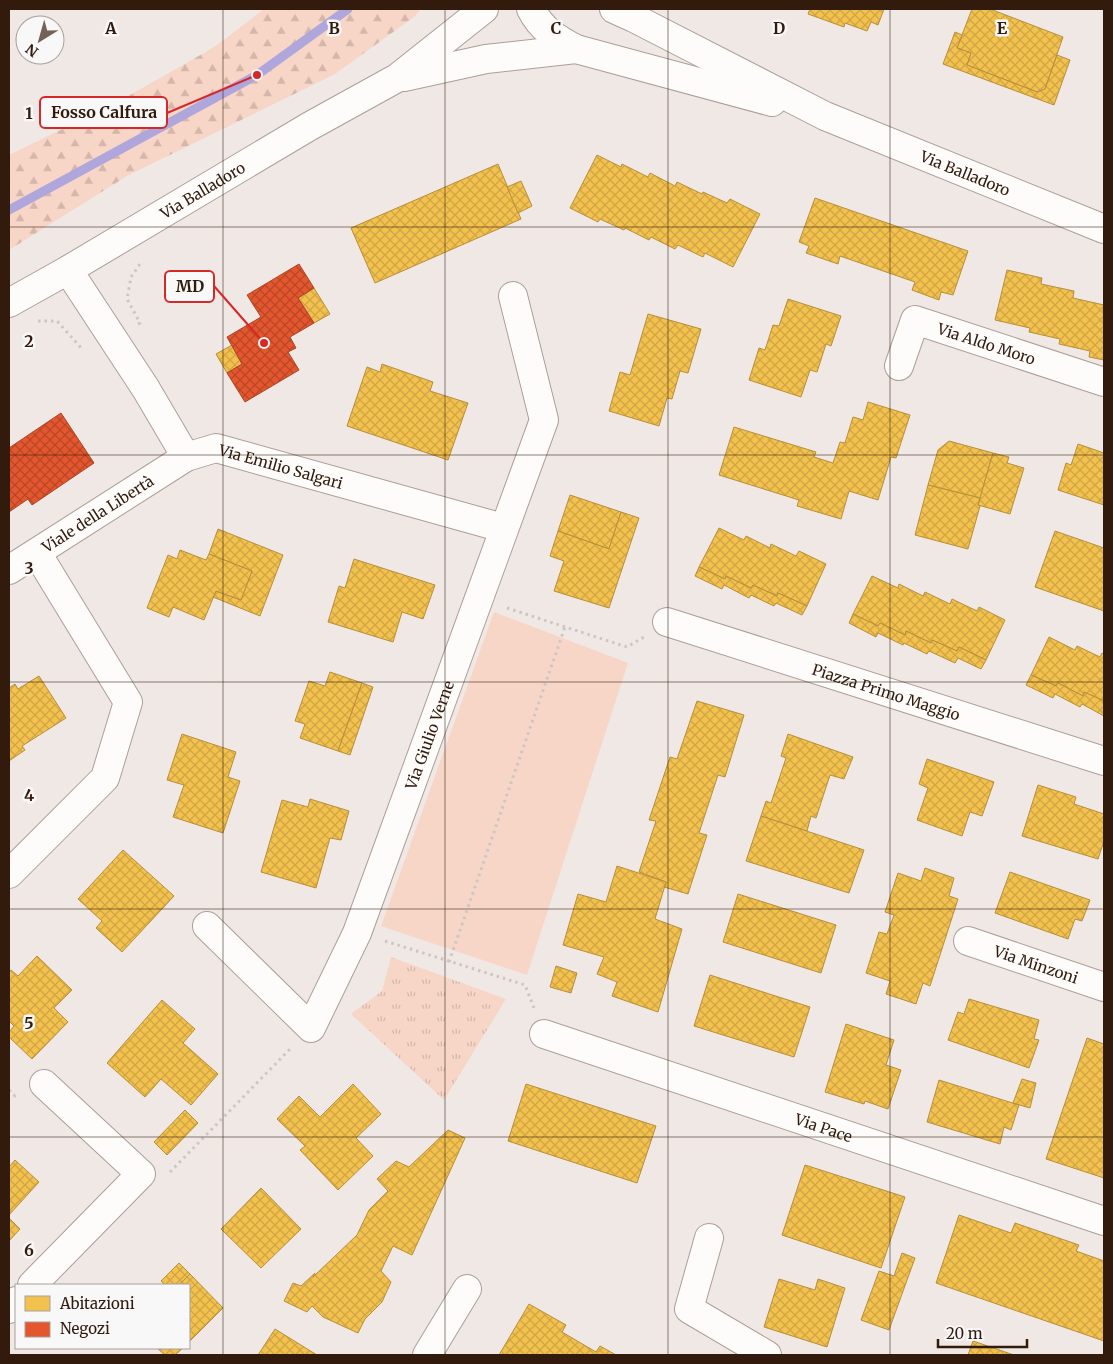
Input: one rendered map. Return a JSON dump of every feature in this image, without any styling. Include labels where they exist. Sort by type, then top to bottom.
[{"type":"street","name":"Via Balladoro","points":[[9,303],[310,126],[397,78],[484,9]]},
{"type":"street","name":"Via Balladoro","points":[[531,9],[538,22],[549,33],[576,50],[825,116]]},
{"type":"street","name":"Via Balladoro","points":[[624,12],[825,116],[1104,229]]},
{"type":"street","name":"Via Balladoro","points":[[397,78],[486,59],[576,50]]},
{"type":"street","points":[[68,270],[146,389],[186,458]]},
{"type":"street","name":"Via Giulio Verne","points":[[311,1028],[357,933],[503,528],[544,420],[513,296]]},
{"type":"street","name":"Via Aldo Moro","points":[[899,366],[915,320],[1104,382]]},
{"type":"street","name":"Via Emilio Salgari","points":[[186,458],[216,448],[503,528]]},
{"type":"street","name":"Viale della Libertà","points":[[9,570],[186,458]]},
{"type":"street","points":[[9,874],[105,778],[128,702],[37,553]]},
{"type":"street","name":"Piazza Primo Maggio","points":[[667,622],[1104,761]]},
{"type":"street","points":[[207,926],[311,1028]]},
{"type":"street","name":"Via Minzoni","points":[[968,941],[1104,987]]},
{"type":"street","name":"Via Pace","points":[[544,1034],[1104,1221]]},
{"type":"street","points":[[33,1284],[140,1174],[44,1084]]},
{"type":"street","points":[[709,1238],[689,1309],[767,1355]]},
{"type":"street","points":[[427,1355],[467,1289]]},
{"type":"path","points":[[30,321],[57,321],[88,357],[140,323],[127,299],[131,277],[144,256]]},
{"type":"path","points":[[478,599],[627,647],[667,622]]},
{"type":"path","points":[[449,962],[565,627]]},
{"type":"path","points":[[357,933],[525,985],[544,1034]]},
{"type":"path","points":[[140,1174],[167,1176],[311,1028]]},
{"type":"green space","points":[[264,9],[421,9],[414,17],[335,74],[127,176],[9,250],[9,155],[118,102],[216,46]]},
{"type":"green space","points":[[494,612],[628,663],[527,975],[381,926]]},
{"type":"green space","points":[[391,957],[506,999],[444,1100],[351,1014],[382,991]]},
{"type":"building: Abitazioni","points":[[810,9],[884,9],[878,25],[871,22],[867,31],[845,23],[844,27],[808,14]]},
{"type":"building: Abitazioni","points":[[972,9],[990,9],[1063,37],[1045,89],[1037,92],[967,65],[971,53],[957,48]]},
{"type":"building: Abitazioni","points":[[955,32],[962,35],[957,48],[971,53],[967,65],[1037,92],[1045,89],[1057,55],[1070,60],[1054,105],[943,64]]},
{"type":"building: Abitazioni","points":[[597,155],[621,167],[622,164],[648,177],[650,173],[675,186],[677,182],[727,203],[730,199],[760,214],[733,267],[705,253],[703,257],[678,245],[675,249],[651,237],[649,240],[625,228],[624,230],[600,219],[598,222],[570,208]]},
{"type":"building: Abitazioni","points":[[498,164],[521,219],[375,283],[351,228]]},
{"type":"building: Abitazioni","points":[[521,181],[532,206],[518,213],[507,187]]},
{"type":"building: Abitazioni","points":[[815,198],[968,251],[953,295],[941,292],[939,300],[912,290],[915,282],[840,256],[838,264],[806,253],[809,246],[799,242]]},
{"type":"building: Abitazioni","points":[[1007,270],[1042,278],[1041,284],[1074,291],[1073,298],[1104,305],[1104,360],[1089,357],[1090,351],[1059,344],[1060,339],[1029,332],[1030,328],[995,320]]},
{"type":"building: Abitazioni","points":[[314,288],[330,314],[314,323],[298,298]]},
{"type":"building: Abitazioni","points":[[788,299],[841,316],[831,346],[826,344],[817,372],[810,370],[801,397],[749,380],[759,348],[765,350],[773,325],[779,326]]},
{"type":"building: Abitazioni","points":[[648,314],[701,329],[688,373],[680,371],[672,399],[667,398],[659,426],[609,411],[620,372],[630,375]]},
{"type":"building: Abitazioni","points":[[232,345],[242,364],[227,373],[216,354]]},
{"type":"building: Abitazioni","points":[[382,364],[433,382],[430,391],[468,403],[448,460],[347,426],[367,367],[380,372]]},
{"type":"building: Abitazioni","points":[[868,402],[910,415],[896,458],[891,457],[878,500],[849,491],[841,519],[797,506],[799,500],[719,475],[734,427],[816,452],[814,457],[833,463],[840,442],[845,443],[853,417],[863,420]]},
{"type":"building: Abitazioni","points":[[949,441],[993,453],[980,498],[928,485],[938,450]]},
{"type":"building: Abitazioni","points":[[1078,444],[1104,453],[1104,505],[1058,490],[1066,463],[1071,465]]},
{"type":"building: Abitazioni","points":[[993,453],[1009,457],[1007,463],[1024,468],[1010,514],[978,505]]},
{"type":"building: Abitazioni","points":[[928,485],[980,498],[978,505],[980,506],[968,549],[915,535]]},
{"type":"building: Abitazioni","points":[[570,495],[621,512],[609,549],[558,531]]},
{"type":"building: Abitazioni","points":[[621,512],[639,518],[609,608],[554,591],[564,561],[550,556],[558,531],[609,549]]},
{"type":"building: Abitazioni","points":[[719,528],[744,540],[746,536],[770,548],[771,544],[796,556],[799,551],[826,564],[807,606],[778,593],[777,596],[753,585],[751,588],[726,576],[725,579],[699,567]]},
{"type":"building: Abitazioni","points":[[218,529],[283,555],[260,616],[213,597],[216,591],[241,600],[252,571],[209,554]]},
{"type":"building: Abitazioni","points":[[1055,531],[1104,548],[1104,611],[1035,587]]},
{"type":"building: Abitazioni","points":[[180,550],[206,560],[209,554],[252,571],[241,600],[216,591],[204,620],[173,607],[169,617],[147,608],[168,555],[177,559]]},
{"type":"building: Abitazioni","points":[[354,559],[435,585],[423,619],[402,612],[393,642],[328,622],[339,586],[345,588]]},
{"type":"building: Abitazioni","points":[[699,567],[725,579],[726,576],[751,588],[753,585],[777,596],[778,593],[807,606],[802,615],[776,603],[774,606],[751,595],[749,598],[724,585],[722,589],[695,576]]},
{"type":"building: Abitazioni","points":[[872,576],[898,588],[899,584],[923,596],[925,592],[950,604],[952,599],[977,611],[979,607],[1005,620],[986,660],[959,647],[957,651],[932,640],[931,643],[906,631],[905,635],[880,623],[878,626],[853,614]]},
{"type":"building: Abitazioni","points":[[853,614],[878,626],[880,623],[905,635],[906,631],[931,643],[932,640],[957,651],[959,647],[986,660],[981,669],[958,658],[955,663],[929,651],[927,654],[878,633],[876,637],[849,623]]},
{"type":"building: Abitazioni","points":[[1049,637],[1075,650],[1077,646],[1100,657],[1102,653],[1104,654],[1104,701],[1084,692],[1083,696],[1058,683],[1056,686],[1031,675]]},
{"type":"building: Abitazioni","points":[[330,672],[362,683],[338,751],[300,738],[305,724],[295,721],[309,681],[325,686]]},
{"type":"building: Abitazioni","points":[[1031,675],[1056,686],[1058,683],[1083,696],[1084,692],[1104,701],[1104,716],[1082,704],[1080,707],[1055,694],[1053,698],[1026,685]]},
{"type":"building: Abitazioni","points":[[39,676],[66,718],[22,746],[25,750],[9,761],[9,688],[15,684],[18,689]]},
{"type":"building: Abitazioni","points":[[362,683],[373,687],[350,755],[338,751]]},
{"type":"building: Abitazioni","points":[[697,701],[744,715],[725,777],[718,775],[699,833],[707,835],[688,894],[664,887],[666,882],[639,872],[656,821],[649,820],[670,757],[677,759]]},
{"type":"building: Abitazioni","points":[[182,734],[236,752],[228,777],[240,781],[223,833],[173,817],[184,785],[167,780]]},
{"type":"building: Abitazioni","points":[[788,734],[853,757],[844,779],[830,775],[816,818],[811,816],[807,831],[761,816],[766,801],[771,803],[786,758],[781,756]]},
{"type":"building: Abitazioni","points":[[927,759],[994,782],[982,816],[970,812],[962,836],[917,820],[928,788],[919,784]]},
{"type":"building: Abitazioni","points":[[1038,785],[1076,797],[1074,804],[1104,814],[1104,841],[1098,859],[1022,836]]},
{"type":"building: Abitazioni","points":[[310,799],[349,811],[341,840],[330,838],[316,888],[261,872],[282,800],[308,807]]},
{"type":"building: Abitazioni","points":[[761,816],[864,850],[849,893],[746,861]]},
{"type":"building: Abitazioni","points":[[123,850],[174,896],[122,952],[96,928],[102,921],[78,899]]},
{"type":"building: Abitazioni","points":[[617,866],[666,882],[655,919],[682,929],[658,1012],[612,996],[617,982],[597,974],[604,957],[563,945],[578,894],[606,902]]},
{"type":"building: Abitazioni","points":[[925,868],[954,878],[949,896],[958,899],[930,986],[923,983],[916,1004],[886,994],[890,981],[866,973],[879,932],[887,934],[894,915],[885,912],[898,873],[921,881]]},
{"type":"building: Abitazioni","points":[[1010,872],[1090,900],[1082,921],[1075,919],[1068,939],[995,913]]},
{"type":"building: Abitazioni","points":[[738,894],[836,925],[821,973],[723,942]]},
{"type":"building: Abitazioni","points":[[37,956],[72,990],[54,1008],[68,1022],[32,1059],[9,1037],[9,1032],[14,1026],[9,1021],[9,972],[11,970],[18,976]]},
{"type":"building: Abitazioni","points":[[556,966],[577,973],[571,993],[550,987]]},
{"type":"building: Abitazioni","points":[[710,975],[810,1007],[794,1057],[694,1026]]},
{"type":"building: Abitazioni","points":[[969,999],[1039,1020],[1034,1039],[1039,1040],[1029,1068],[948,1040],[958,1012],[964,1014]]},
{"type":"building: Abitazioni","points":[[162,1000],[195,1029],[183,1043],[218,1074],[191,1105],[161,1079],[145,1097],[107,1063]]},
{"type":"building: Abitazioni","points":[[846,1024],[894,1040],[886,1065],[901,1070],[888,1109],[865,1101],[864,1104],[825,1092]]},
{"type":"building: Abitazioni","points":[[1087,1038],[1104,1044],[1104,1178],[1046,1159]]},
{"type":"building: Abitazioni","points":[[1022,1079],[1036,1083],[1030,1108],[1013,1103]]},
{"type":"building: Abitazioni","points":[[939,1080],[1019,1105],[1011,1130],[1004,1127],[1000,1144],[927,1122]]},
{"type":"building: Abitazioni","points":[[353,1084],[381,1114],[356,1138],[373,1156],[338,1190],[300,1150],[305,1146],[277,1119],[299,1096],[320,1117]]},
{"type":"building: Abitazioni","points":[[526,1084],[656,1126],[637,1183],[508,1141]]},
{"type":"building: Abitazioni","points":[[185,1110],[198,1123],[167,1155],[154,1142]]},
{"type":"building: Abitazioni","points":[[448,1130],[465,1138],[412,1255],[393,1246],[381,1271],[391,1282],[382,1302],[365,1319],[358,1333],[323,1317],[312,1306],[307,1312],[284,1301],[293,1283],[301,1286],[315,1273],[313,1277],[357,1235],[369,1210],[388,1191],[377,1179],[396,1161],[409,1167]]},
{"type":"building: Abitazioni","points":[[15,1160],[39,1182],[9,1215],[9,1167]]},
{"type":"building: Abitazioni","points":[[805,1165],[905,1197],[881,1268],[782,1235]]},
{"type":"building: Abitazioni","points":[[261,1188],[301,1229],[261,1268],[221,1229]]},
{"type":"building: Abitazioni","points":[[959,1215],[1011,1233],[1015,1223],[1079,1245],[1076,1251],[1104,1261],[1104,1341],[936,1283]]},
{"type":"building: Abitazioni","points":[[9,1218],[20,1229],[9,1241]]},
{"type":"building: Abitazioni","points":[[902,1253],[915,1258],[889,1330],[861,1320],[879,1271],[894,1276]]},
{"type":"building: Abitazioni","points":[[179,1263],[190,1274],[180,1284],[164,1284],[161,1281]]},
{"type":"building: Abitazioni","points":[[190,1274],[223,1308],[190,1341],[190,1284],[180,1284]]},
{"type":"building: Abitazioni","points":[[779,1279],[815,1290],[818,1279],[845,1288],[827,1347],[764,1327]]},
{"type":"building: Abitazioni","points":[[529,1304],[566,1325],[562,1332],[596,1352],[600,1346],[616,1355],[499,1355]]},
{"type":"building: Abitazioni","points":[[275,1329],[317,1355],[258,1355]]},
{"type":"building: Abitazioni","points":[[973,1341],[1014,1355],[968,1355]]},
{"type":"building: Abitazioni","points":[[158,1349],[182,1349],[175,1355],[165,1355]]},
{"type":"building: Negozi","points":[[299,264],[314,288],[298,298],[314,323],[290,337],[296,348],[288,352],[299,370],[245,402],[227,373],[242,364],[227,337],[261,317],[247,295]]},
{"type":"building: Negozi","points":[[61,413],[94,463],[32,505],[28,499],[9,512],[9,448]]},
{"type":"waterway","points":[[9,210],[257,75],[348,9]]},
{"type":"place","name":"Fosso Calfura","points":[[257,75]]},
{"type":"place","name":"MD","points":[[264,343]]}]
